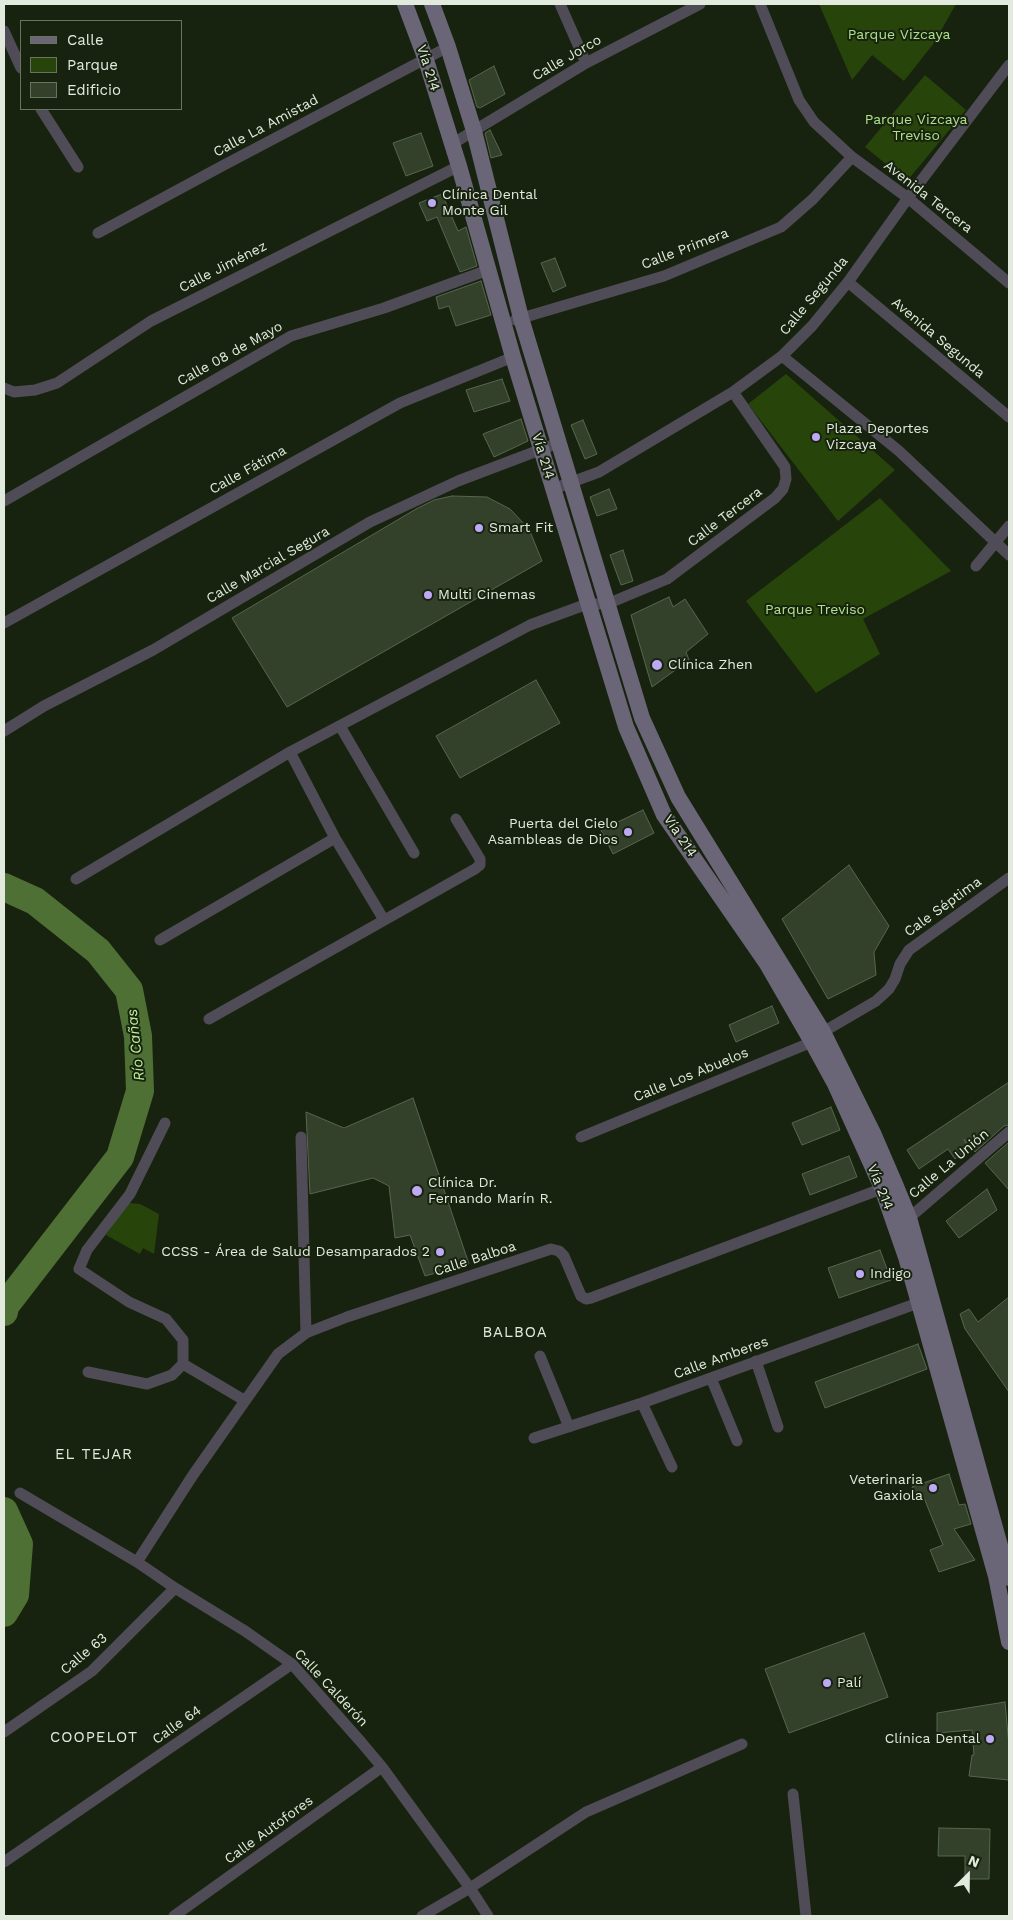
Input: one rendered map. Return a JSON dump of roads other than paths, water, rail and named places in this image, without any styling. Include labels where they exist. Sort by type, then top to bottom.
[{"type":"main road","name":"Vía 214","points":[[405,4],[426,60],[459,166],[553,490],[626,727],[664,814],[817,1037]]},
{"type":"main road","name":"Vía 214","points":[[432,4],[448,47],[474,131],[521,318],[642,718],[678,797],[817,1037],[835,1084],[889,1186],[909,1218],[1009,1578]]},
{"type":"main road","name":"Vía 214","points":[[889,1186],[918,1302],[996,1576],[1009,1642]]},
{"type":"street","points":[[560,4],[586,63]]},
{"type":"street","name":"Calle Jorco","points":[[452,144],[586,63],[685,7],[700,4]]},
{"type":"street","name":"Avenida Tercera","points":[[760,4],[799,100],[814,122],[852,157],[908,198],[1009,283]]},
{"type":"street","points":[[4,31],[20,66]]},
{"type":"street","name":"Calle La Amistad","points":[[98,233],[224,164],[448,47]]},
{"type":"street","name":"Calle Segunda","points":[[553,490],[599,472],[733,392],[782,356],[812,326],[848,282],[908,198],[1009,65]]},
{"type":"street","points":[[42,110],[78,167]]},
{"type":"street","name":"Calle Primera","points":[[504,325],[521,318],[664,276],[781,227],[813,199],[852,157]]},
{"type":"street","name":"Calle Jiménez","points":[[4,388],[14,392],[35,390],[57,382],[151,321],[459,166]]},
{"type":"street","name":"Calle 08 de Mayo","points":[[4,500],[291,336],[384,308],[488,270]]},
{"type":"street","name":"Avenida Segunda","points":[[848,282],[1009,417]]},
{"type":"street","points":[[782,356],[899,451],[1009,555]]},
{"type":"street","name":"Calle Fátima","points":[[4,623],[400,403],[514,357]]},
{"type":"street","name":"Calle Tercera","points":[[607,604],[667,579],[775,498],[783,489],[786,479],[785,467],[733,392]]},
{"type":"street","name":"Calle Marcial Segura","points":[[4,732],[44,706],[153,650],[370,522],[458,481],[558,443]]},
{"type":"street","points":[[976,566],[1009,526]]},
{"type":"street","points":[[76,879],[290,752],[530,625],[587,604],[607,604]]},
{"type":"street","points":[[340,726],[414,853]]},
{"type":"street","points":[[290,752],[335,838],[384,920]]},
{"type":"street","points":[[209,1019],[480,865],[480,859],[456,819]]},
{"type":"street","points":[[160,940],[335,838]]},
{"type":"street","name":"Cale Séptima","points":[[817,1037],[876,1002],[889,989],[900,964],[909,950],[1009,878]]},
{"type":"street","name":"Calle Los Abuelos","points":[[581,1137],[817,1037]]},
{"type":"street","points":[[88,1372],[147,1384],[172,1375],[182,1364],[183,1340],[166,1319],[129,1302],[79,1269],[87,1250],[130,1194],[165,1123]]},
{"type":"street","name":"Calle La Unión","points":[[909,1218],[1009,1132]]},
{"type":"street","points":[[301,1137],[306,1333]]},
{"type":"street","name":"Calle Balboa","points":[[137,1562],[192,1475],[244,1400],[278,1354],[306,1333],[347,1317],[551,1249],[558,1251],[564,1256],[581,1296],[586,1299],[591,1298],[889,1186]]},
{"type":"street","name":"Calle Amberes","points":[[534,1438],[642,1403],[918,1302]]},
{"type":"street","points":[[540,1356],[569,1427]]},
{"type":"street","points":[[756,1361],[778,1427]]},
{"type":"street","points":[[182,1364],[244,1400]]},
{"type":"street","points":[[711,1378],[737,1442]]},
{"type":"street","points":[[642,1403],[672,1467]]},
{"type":"street","name":"Calle Calderón","points":[[20,1493],[137,1562],[245,1631],[292,1664],[382,1767],[470,1888],[488,1916]]},
{"type":"street","name":"Calle 63","points":[[4,1732],[92,1670],[175,1588]]},
{"type":"street","name":"Calle 64","points":[[4,1862],[292,1664]]},
{"type":"street","points":[[422,1916],[470,1888],[586,1812],[742,1744]]},
{"type":"street","name":"Calle Autofores","points":[[174,1916],[382,1767]]},
{"type":"street","points":[[793,1794],[806,1916]]},
{"type":"waterway","name":"Río Cañas","points":[[4,887],[35,901],[98,951],[129,990],[138,1036],[140,1091],[120,1157],[5,1306],[4,1312]]},
{"type":"waterway","name":"Río Cañas","points":[[4,1511],[19,1544],[15,1595],[4,1613]]},
{"type":"place","name":"Clínica Dental Monte Gil","points":[[432,203]]},
{"type":"place","name":"Plaza Deportes Vizcaya","points":[[816,437]]},
{"type":"place","name":"Smart Fit","points":[[479,528]]},
{"type":"place","name":"Multi Cinemas","points":[[428,595]]},
{"type":"place","name":"Clínica Zhen","points":[[657,665]]},
{"type":"place","name":"Puerta del Cielo Asambleas de Dios","points":[[628,832]]},
{"type":"place","name":"Clínica Dr. Fernando Marín R.","points":[[417,1191]]},
{"type":"place","name":"CCSS - Área de Salud Desamparados 2","points":[[440,1252]]},
{"type":"place","name":"Indigo","points":[[860,1274]]},
{"type":"place","name":"Veterinaria Gaxiola","points":[[933,1488]]},
{"type":"place","name":"Palí","points":[[827,1683]]},
{"type":"place","name":"Clínica Dental","points":[[990,1739]]},
{"type":"district","name":"BALBOA","points":[[515,1333]]},
{"type":"district","name":"EL TEJAR","points":[[94,1455]]},
{"type":"district","name":"COOPELOT","points":[[94,1738]]},
{"type":"park label","name":"Parque Vizcaya","points":[[899,35]]},
{"type":"park label","name":"Parque Vizcaya Treviso","points":[[916,128]]},
{"type":"park label","name":"Parque Treviso","points":[[815,610]]}]
